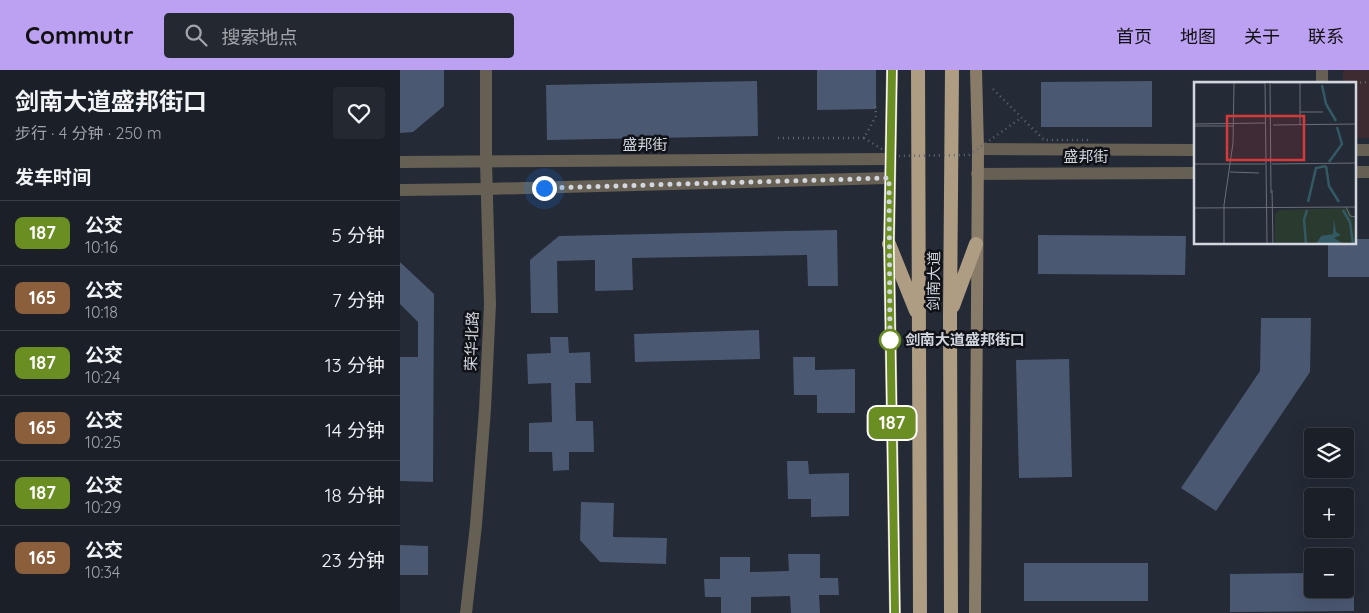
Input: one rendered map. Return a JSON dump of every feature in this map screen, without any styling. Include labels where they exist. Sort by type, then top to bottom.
[{"type":"highway","name":"剑南大道","points":[[918,70],[920,613]]},
{"type":"highway","name":"剑南大道","points":[[951,613],[950,317],[952,70]]},
{"type":"highway","points":[[889,244],[919,318]]},
{"type":"highway","points":[[950,317],[976,244]]},
{"type":"main road","points":[[892,70],[889,244],[895,613]]},
{"type":"main road","points":[[974,613],[978,150],[976,70]]},
{"type":"street","name":"荣华北路","points":[[466,613],[486,409],[490,304],[486,189],[486,70]]},
{"type":"street","name":"盛邦街","points":[[978,150],[1194,150]]},
{"type":"street","points":[[1356,150],[1369,150]]},
{"type":"street","name":"盛邦街","points":[[400,162],[890,159]]},
{"type":"street","points":[[1356,172],[1369,172]]},
{"type":"street","name":"盛邦街","points":[[977,174],[1194,173]]},
{"type":"street","points":[[400,190],[889,178]]},
{"type":"path","points":[[1356,83],[1369,82]]},
{"type":"path","points":[[993,89],[1044,140],[1091,140]]},
{"type":"path","points":[[864,138],[876,116],[875,102]]},
{"type":"path","points":[[778,138],[864,138],[893,156],[969,155],[1021,118]]},
{"type":"shaded area","points":[[1343,70],[1369,70],[1369,138],[1356,137],[1356,82],[1343,82]]},
{"type":"building","points":[[400,70],[444,70],[444,106],[413,132],[400,133]]},
{"type":"building","points":[[817,70],[876,70],[876,109],[817,110]]},
{"type":"building","points":[[757,81],[758,136],[547,140],[546,85]]},
{"type":"building","points":[[1152,81],[1152,127],[1041,127],[1041,82]]},
{"type":"building","points":[[837,230],[838,286],[808,286],[807,255],[632,258],[633,290],[595,291],[595,260],[557,261],[558,313],[531,313],[530,260],[559,236]]},
{"type":"building","points":[[1038,235],[1186,236],[1185,275],[1038,274]]},
{"type":"building","points":[[1356,239],[1369,239],[1369,277],[1328,277],[1328,245],[1356,245]]},
{"type":"building","points":[[400,262],[434,294],[433,482],[400,481],[400,357],[418,357],[418,322],[400,304]]},
{"type":"building","points":[[1261,318],[1311,318],[1310,372],[1216,511],[1181,488],[1260,371]]},
{"type":"building","points":[[759,330],[760,359],[635,362],[634,334]]},
{"type":"building","points":[[550,337],[568,337],[569,353],[590,352],[591,383],[575,383],[576,421],[593,421],[594,452],[569,452],[569,470],[553,471],[552,452],[529,452],[529,423],[552,422],[551,383],[528,384],[527,354],[551,353]]},
{"type":"building","points":[[793,357],[815,357],[815,370],[855,369],[855,413],[817,413],[817,395],[794,395]]},
{"type":"building","points":[[1069,359],[1072,477],[1019,478],[1016,360]]},
{"type":"building","points":[[787,461],[808,461],[809,474],[849,473],[849,516],[811,517],[811,499],[788,499]]},
{"type":"building","points":[[581,502],[614,503],[613,537],[667,538],[666,564],[600,562],[580,540]]},
{"type":"building","points":[[400,545],[428,546],[428,575],[400,575]]},
{"type":"building","points":[[788,554],[820,554],[820,578],[838,578],[839,595],[819,595],[820,613],[791,613],[790,596],[751,597],[751,613],[721,613],[721,597],[705,597],[704,579],[720,579],[720,557],[750,557],[750,572],[789,571]]},
{"type":"building","points":[[1024,563],[1148,563],[1148,601],[1024,601]]},
{"type":"building","points":[[1304,573],[1304,598],[1354,598],[1354,611],[1230,612],[1230,574]]},
{"type":"bus line","name":"187","points":[[892,70],[889,244],[895,613]]},
{"type":"place","name":"剑南大道盛邦街口","points":[[890,340]]},
{"type":"route","points":[[544,188],[889,178],[890,342],[890,340]]}]
